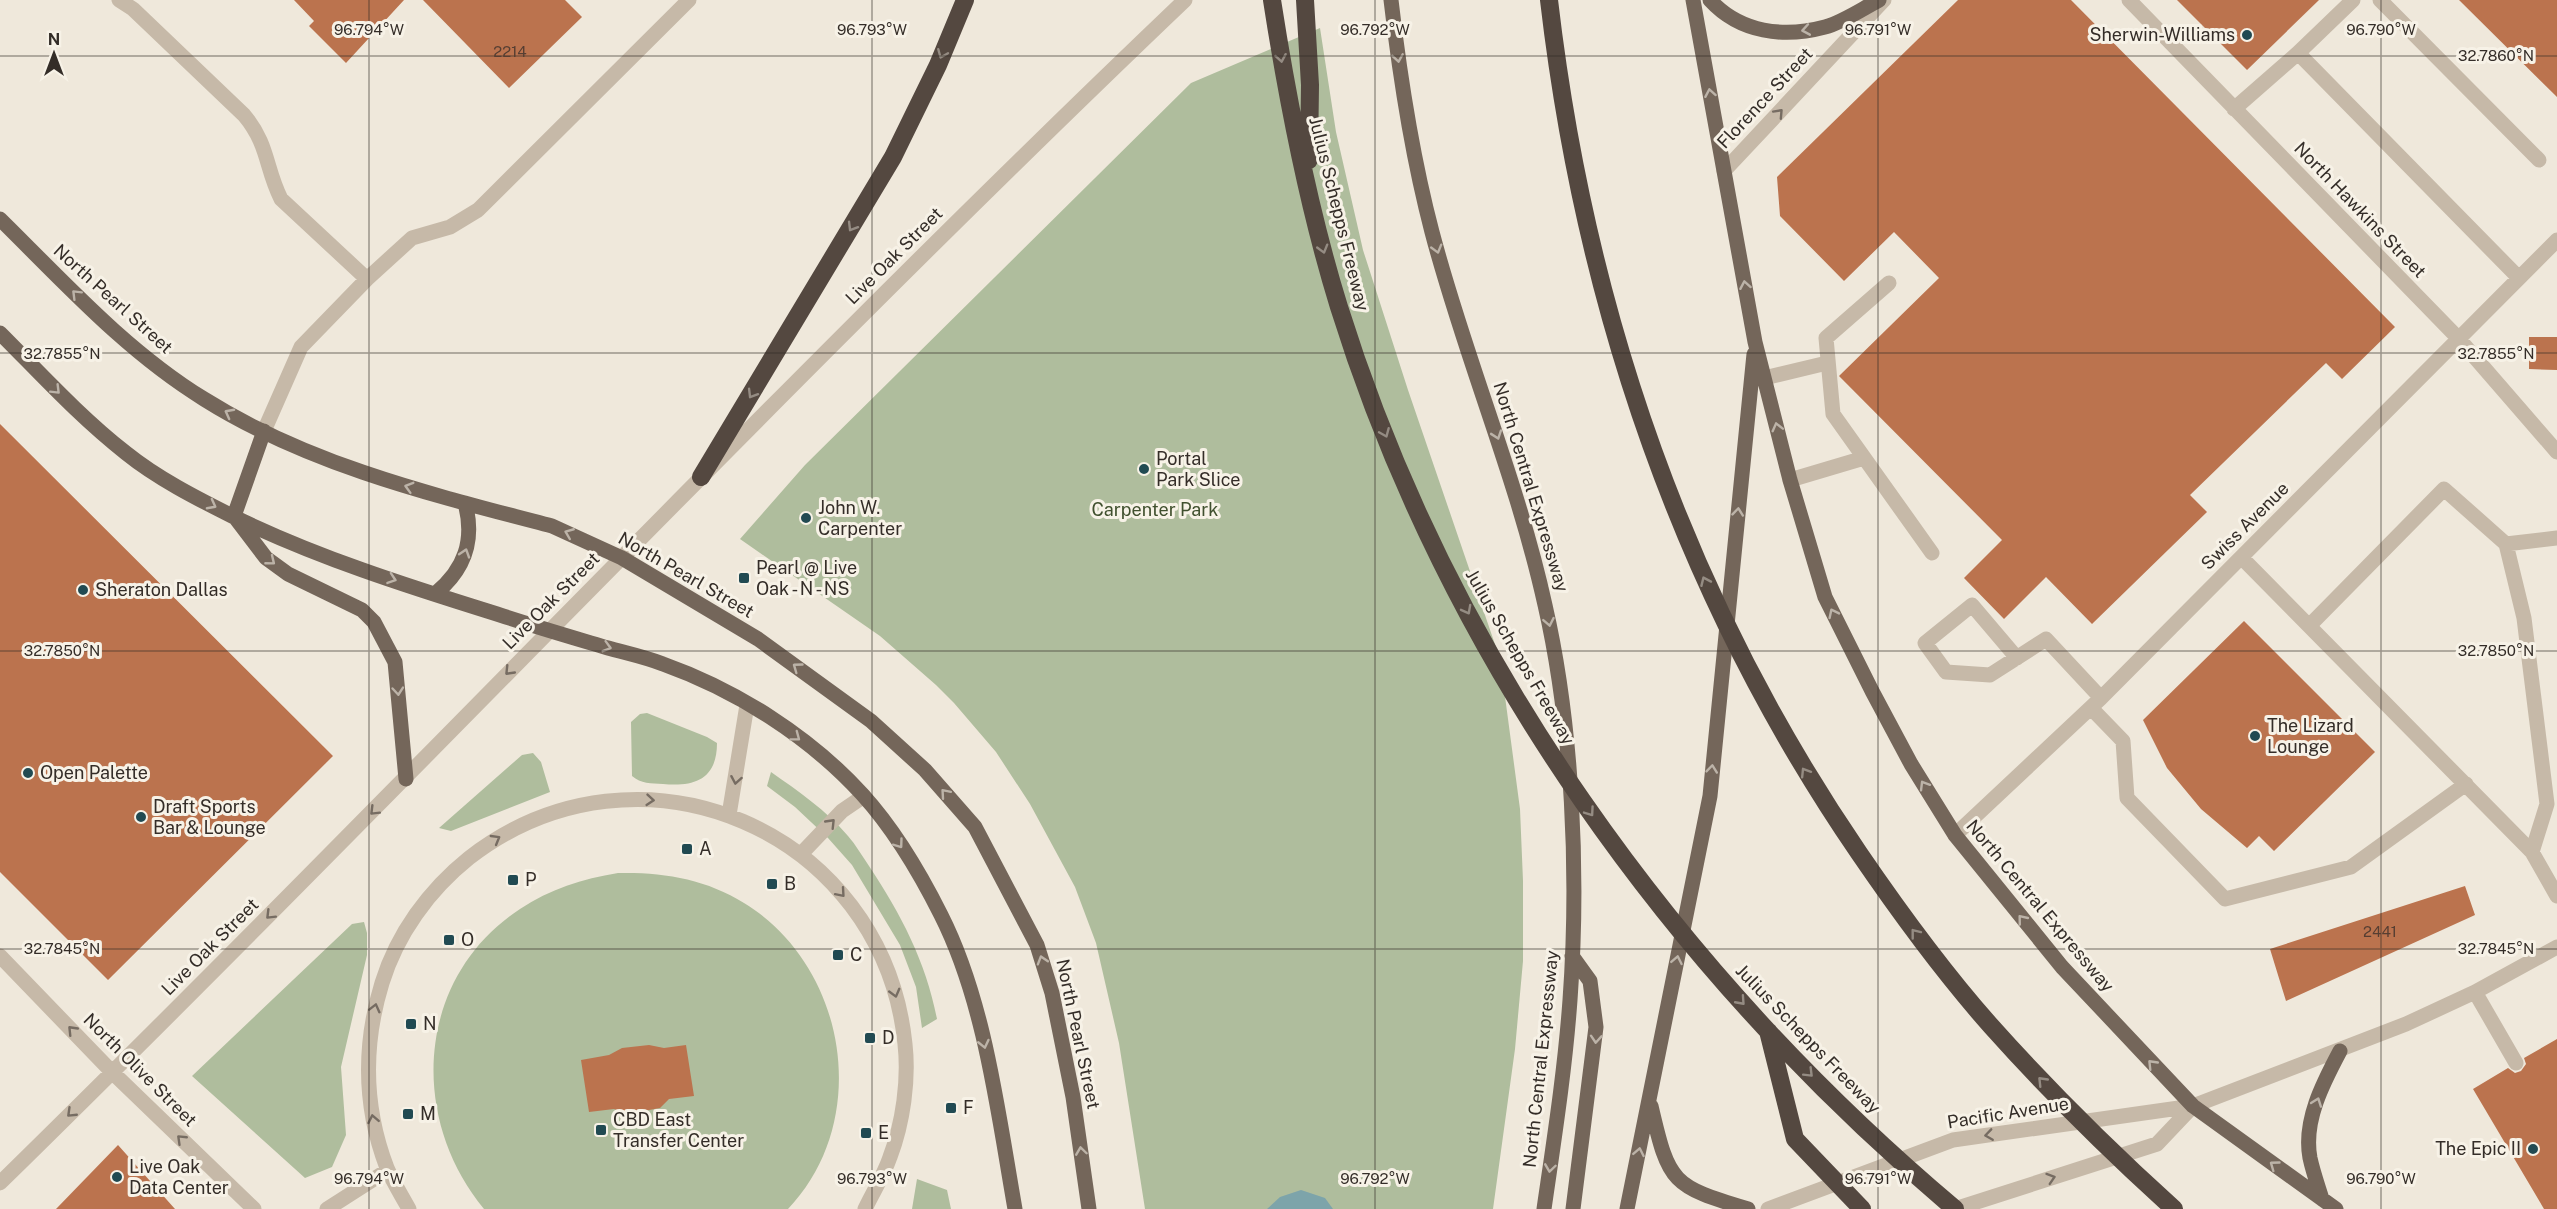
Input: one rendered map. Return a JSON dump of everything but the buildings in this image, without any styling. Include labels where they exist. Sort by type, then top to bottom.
[{"type":"highway","points":[[701,477],[893,158],[938,65],[965,0]]},
{"type":"highway","name":"Julius Schepps Freeway","points":[[1272,0],[1308,192],[1340,308],[1381,425],[1434,546],[1469,614],[1529,720],[1605,833],[1683,936],[1767,1031],[1860,1124],[1955,1209]]},
{"type":"highway","points":[[1305,0],[1310,85],[1308,192]]},
{"type":"highway","points":[[1549,0],[1560,87],[1573,162],[1599,280],[1617,344],[1637,408],[1674,509],[1734,642],[1790,746],[1823,800],[1919,937],[1989,1024],[2032,1071],[2093,1134],[2174,1209]]},
{"type":"highway","points":[[1767,1031],[1795,1139],[1862,1209]]},
{"type":"main road","name":"North Central Expressway","points":[[1391,0],[1417,172],[1432,234],[1513,482],[1546,608],[1558,672],[1567,752],[1572,843],[1572,957],[1564,1064],[1544,1209]]},
{"type":"main road","name":"North Central Expressway","points":[[1693,0],[1755,342],[1790,480],[1825,597],[1888,722],[1955,835],[2062,967],[2193,1106],[2336,1209]]},
{"type":"main road","points":[[1710,0],[1738,22],[1761,31],[1787,34],[1827,27],[1879,0]]},
{"type":"main road","name":"North Pearl Street","points":[[0,219],[109,326],[151,362],[204,399],[264,431],[361,472],[552,526],[622,558],[758,639],[871,721],[925,770],[975,827],[1037,945],[1052,993],[1073,1097],[1089,1209]]},
{"type":"main road","points":[[0,333],[82,416],[128,456],[179,488],[234,516],[331,558],[551,630],[660,662],[704,680],[791,733],[827,761],[864,796],[910,859],[942,915],[959,956],[984,1042],[1015,1209]]},
{"type":"main road","name":"North Central Expressway","points":[[1627,1209],[1710,796],[1755,342]]},
{"type":"main road","points":[[234,516],[264,431]]},
{"type":"main road","points":[[436,593],[453,577],[466,556],[470,538],[470,521],[465,503]]},
{"type":"main road","points":[[234,516],[266,558],[288,574],[362,610],[374,622],[395,662],[405,779]]},
{"type":"main road","points":[[1572,957],[1590,981],[1596,1027],[1573,1209]]},
{"type":"main road","points":[[2322,1199],[2310,1157],[2308,1136],[2319,1097],[2340,1051]]},
{"type":"main road","points":[[1650,1098],[1665,1162],[1676,1178],[1691,1190],[1748,1209]]},
{"type":"street","points":[[119,0],[134,9],[244,115],[258,131],[265,149],[272,182],[281,199],[367,279]]},
{"type":"street","points":[[264,431],[301,347],[367,279],[412,238],[450,227],[478,210],[689,0]]},
{"type":"street","name":"Live Oak Street","points":[[0,1183],[405,779],[701,477],[1018,159],[1185,0]]},
{"type":"street","name":"Florence Street","points":[[1724,171],[1884,0]]},
{"type":"street","name":"North Hawkins Street","points":[[2129,0],[2459,339],[2557,452]]},
{"type":"street","points":[[2234,109],[2298,53],[2353,0]]},
{"type":"street","points":[[2380,0],[2539,160]]},
{"type":"street","points":[[2298,53],[2519,278]]},
{"type":"street","name":"Swiss Avenue","points":[[1955,835],[2096,703],[2557,240]]},
{"type":"street","points":[[1889,283],[1826,338],[1833,414],[1932,553]]},
{"type":"street","points":[[1764,378],[1827,363]]},
{"type":"street","points":[[1790,480],[1864,458]]},
{"type":"street","points":[[2310,626],[2444,489],[2506,544],[2524,618],[2547,804],[2532,852]]},
{"type":"street","points":[[2506,544],[2557,538]]},
{"type":"street","points":[[2242,558],[2532,852],[2557,896]]},
{"type":"street","points":[[2017,658],[1972,605],[1925,643],[1946,672],[1990,675],[2017,658],[2046,639],[2123,741],[2127,798],[2225,899],[2351,867],[2466,784]]},
{"type":"street","points":[[729,815],[747,705]]},
{"type":"street","points":[[801,854],[842,811],[864,796]]},
{"type":"street","points":[[409,1209],[388,1170],[371,1108],[367,1065],[373,1012],[388,962],[415,915],[449,874],[492,840],[541,816],[592,802],[639,799],[685,803],[729,815],[767,832],[801,854],[842,893],[873,939],[895,990],[905,1045],[904,1101],[890,1157],[865,1209]]},
{"type":"street","name":"Pacific Avenue","points":[[1768,1209],[1953,1140],[2193,1106],[2406,1024],[2475,992],[2557,947]]},
{"type":"street","name":"North Olive Street","points":[[0,956],[112,1072],[254,1209]]},
{"type":"street","points":[[2475,992],[2516,1063]]},
{"type":"street","name":"Pacific Avenue","points":[[1955,1209],[2157,1144],[2193,1106]]},
{"type":"street","points":[[327,1209],[388,1170]]},
{"type":"green space","name":"Carpenter Park","points":[[1320,28],[1336,132],[1363,250],[1500,659],[1520,809],[1523,961],[1515,1049],[1493,1209],[1145,1209],[1119,1043],[1096,943],[1075,887],[1030,804],[996,752],[936,685],[880,636],[740,539],[805,465],[1191,83]]},
{"type":"green space","points":[[647,713],[717,743],[713,765],[708,773],[694,782],[675,785],[646,783],[632,776],[631,722],[640,714]]},
{"type":"green space","points":[[533,753],[541,762],[550,792],[451,831],[439,828],[522,755]]},
{"type":"green space","points":[[771,772],[821,809],[851,839],[902,920],[919,958],[937,1019],[922,1028],[916,987],[900,945],[852,865],[828,838],[795,807],[767,786]]},
{"type":"green space","points":[[618,873],[651,874],[684,879],[715,888],[744,903],[779,931],[806,965],[826,1004],[836,1046],[839,1090],[831,1132],[815,1173],[788,1209],[484,1209],[459,1172],[443,1133],[435,1092],[434,1050],[443,1010],[460,972],[485,938],[520,909],[567,886]]},
{"type":"green space","points":[[364,922],[367,933],[367,955],[341,1067],[346,1135],[332,1167],[305,1178],[192,1076],[352,924]]},
{"type":"green space","points":[[917,1179],[947,1190],[951,1209],[912,1209]]},
{"type":"water","points":[[1301,1190],[1325,1198],[1333,1209],[1267,1209],[1280,1197]]},
{"type":"place","name":"Sherwin-Williams","points":[[2247,35]]},
{"type":"place","name":"Portal Park Slice","points":[[1144,469]]},
{"type":"place","name":"John W. Carpenter","points":[[806,518]]},
{"type":"place","name":"Pearl @ Live Oak - N - NS","points":[[744,578]]},
{"type":"place","name":"Sheraton Dallas","points":[[83,590]]},
{"type":"place","name":"The Lizard Lounge","points":[[2255,736]]},
{"type":"place","name":"Open Palette","points":[[28,773]]},
{"type":"place","name":"Draft Sports Bar & Lounge","points":[[141,817]]},
{"type":"place","name":"A","points":[[687,849]]},
{"type":"place","name":"P","points":[[513,880]]},
{"type":"place","name":"B","points":[[772,884]]},
{"type":"place","name":"O","points":[[449,940]]},
{"type":"place","name":"C","points":[[838,955]]},
{"type":"place","name":"N","points":[[411,1024]]},
{"type":"place","name":"D","points":[[870,1038]]},
{"type":"place","name":"F","points":[[951,1108]]},
{"type":"place","name":"M","points":[[408,1114]]},
{"type":"place","name":"CBD East Transfer Center","points":[[601,1130]]},
{"type":"place","name":"E","points":[[866,1133]]},
{"type":"place","name":"The Epic II","points":[[2533,1149]]},
{"type":"place","name":"Live Oak Data Center","points":[[117,1177]]}]
